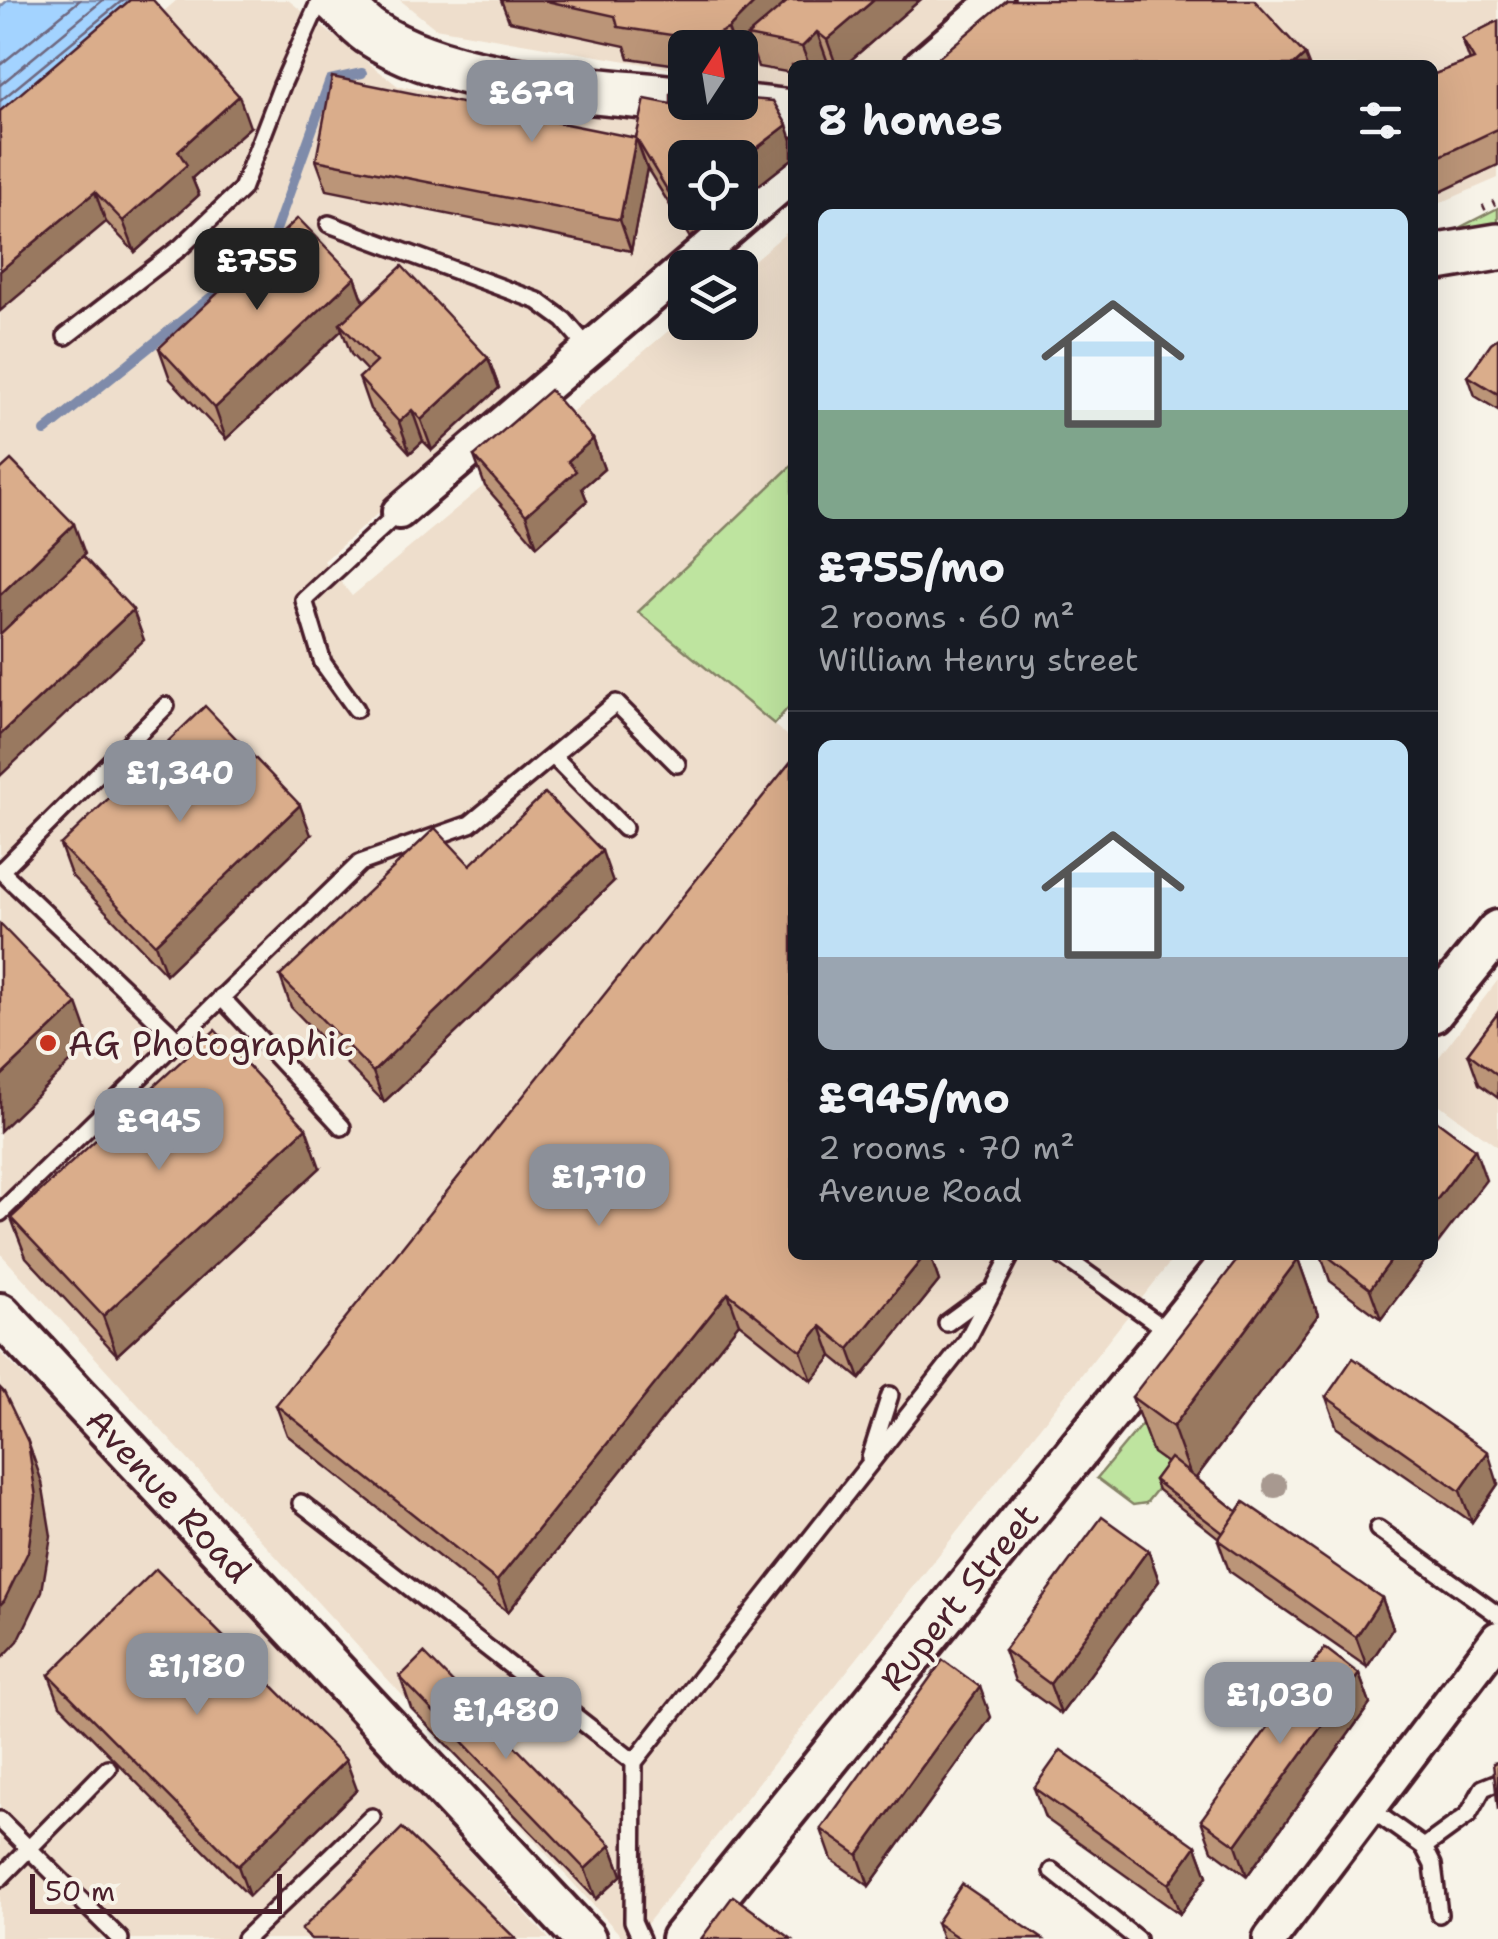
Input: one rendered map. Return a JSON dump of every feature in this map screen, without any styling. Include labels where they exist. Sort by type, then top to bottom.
[{"type":"main road","points":[[336,0],[368,30],[404,51],[452,67],[507,79],[668,98]]},
{"type":"main road","points":[[758,109],[788,112]]},
{"type":"main road","points":[[1438,257],[1498,246]]},
{"type":"street","points":[[927,60],[996,0]]},
{"type":"street","points":[[399,512],[788,179]]},
{"type":"street","points":[[1438,1005],[1498,931]]},
{"type":"street","name":"Rupert Street","points":[[682,1939],[1232,1260]]},
{"type":"street","name":"Avenue Road","points":[[0,1314],[584,1939]]},
{"type":"street","points":[[1270,1939],[1498,1638]]},
{"type":"lane","points":[[66,336],[181,247],[242,189],[282,84],[320,0]]},
{"type":"lane","points":[[329,224],[538,301],[564,320],[589,350]]},
{"type":"lane","points":[[356,708],[322,663],[304,600],[399,512]]},
{"type":"lane","points":[[0,1213],[360,863],[470,824],[616,703],[677,764]]},
{"type":"lane","points":[[166,706],[0,871],[177,1039]]},
{"type":"lane","points":[[552,756],[624,828]]},
{"type":"lane","points":[[220,997],[342,1127]]},
{"type":"lane","points":[[640,1939],[633,1921],[634,1762],[966,1342],[1008,1260]]},
{"type":"lane","points":[[1069,1260],[1172,1334]]},
{"type":"lane","points":[[947,1324],[993,1290]]},
{"type":"lane","points":[[866,1470],[890,1395]]},
{"type":"lane","points":[[301,1502],[634,1762]]},
{"type":"lane","points":[[1378,1529],[1498,1615]]},
{"type":"lane","points":[[0,1878],[108,1768]]},
{"type":"lane","points":[[1424,1847],[1468,1814],[1483,1788],[1498,1782]]},
{"type":"lane","points":[[1369,1808],[1424,1847],[1433,1864],[1440,1914]]},
{"type":"lane","points":[[245,1939],[372,1817]]},
{"type":"lane","points":[[0,1820],[120,1939]]},
{"type":"lane","points":[[1052,1871],[1137,1939]]},
{"type":"shaded area","points":[[177,0],[288,0],[398,86],[647,121],[668,178],[668,230],[687,230],[690,238],[676,250],[668,250],[668,257],[324,561],[352,596],[668,331],[668,340],[758,340],[758,257],[788,231],[788,469],[638,612],[788,737],[788,1260],[1172,1260],[635,1939],[624,1939],[0,1253],[0,151]]},
{"type":"shaded area","points":[[400,0],[1498,0],[1498,178],[1438,204],[1438,60],[788,60],[788,88],[758,83],[758,30],[668,30],[668,68],[435,28]]},
{"type":"shaded area","points":[[1498,980],[1498,1147],[1438,1104],[1438,1058]]},
{"type":"shaded area","points":[[0,1352],[175,1529],[549,1939],[0,1939]]},
{"type":"green space","points":[[1498,208],[1498,230],[1445,235]]},
{"type":"green space","points":[[788,469],[788,708],[774,724],[638,612]]},
{"type":"green space","points":[[1161,1401],[1153,1452],[1174,1468],[1146,1503],[1133,1505],[1097,1478]]},
{"type":"water","points":[[8,0],[139,0],[0,114],[0,7]]},
{"type":"building","points":[[130,0],[153,0],[239,96],[178,151],[187,165],[123,221],[95,192],[0,271],[0,111]]},
{"type":"building","points":[[542,0],[757,0],[726,30],[668,30],[668,35],[618,27],[615,16]]},
{"type":"building","points":[[789,0],[874,0],[827,40],[817,32],[802,47],[758,38],[758,30],[754,30]]},
{"type":"building","points":[[1007,0],[1254,0],[1305,55],[1300,60],[938,58]]},
{"type":"building","points":[[1498,21],[1498,129],[1438,157],[1438,73],[1474,59],[1462,39]]},
{"type":"building","points":[[332,77],[636,138],[620,220],[316,160]]},
{"type":"building","points":[[645,99],[668,103],[668,120],[758,120],[758,100],[773,101],[787,125],[758,147],[758,140],[668,140],[668,191],[636,138]]},
{"type":"building","points":[[298,218],[355,277],[215,408],[159,348]]},
{"type":"building","points":[[402,266],[488,358],[421,420],[412,410],[399,422],[359,378],[376,362],[340,324]]},
{"type":"building","points":[[1498,338],[1498,394],[1468,376]]},
{"type":"building","points":[[550,390],[593,439],[568,461],[576,471],[526,515],[474,456]]},
{"type":"building","points":[[11,460],[74,524],[0,595],[0,470]]},
{"type":"building","points":[[83,556],[133,610],[0,735],[0,634]]},
{"type":"building","points":[[205,706],[300,805],[155,944],[60,845]]},
{"type":"building","points":[[788,765],[788,1260],[921,1260],[849,1349],[821,1326],[801,1351],[728,1293],[497,1581],[276,1405]]},
{"type":"building","points":[[545,793],[602,851],[373,1072],[280,976],[435,828],[470,865]]},
{"type":"building","points":[[0,924],[77,1004],[0,1077]]},
{"type":"building","points":[[1498,1013],[1498,1076],[1468,1053]]},
{"type":"building","points":[[215,1030],[306,1128],[103,1316],[11,1218]]},
{"type":"building","points":[[1438,1121],[1475,1149],[1438,1198]]},
{"type":"building","points":[[1237,1260],[1297,1260],[1173,1427],[1132,1397]]},
{"type":"building","points":[[1332,1260],[1391,1260],[1370,1289]]},
{"type":"building","points":[[1353,1358],[1488,1452],[1460,1491],[1326,1397]]},
{"type":"building","points":[[0,1388],[28,1442],[36,1497],[28,1552],[0,1605]]},
{"type":"building","points":[[1170,1458],[1238,1512],[1223,1533],[1154,1480]]},
{"type":"building","points":[[1244,1502],[1382,1598],[1356,1637],[1218,1540]]},
{"type":"building","points":[[1102,1517],[1148,1550],[1050,1684],[1004,1650]]},
{"type":"building","points":[[156,1569],[346,1760],[238,1866],[49,1675]]},
{"type":"building","points":[[1325,1648],[1359,1674],[1236,1845],[1201,1820]]},
{"type":"building","points":[[424,1653],[611,1845],[585,1869],[400,1677]]},
{"type":"building","points":[[943,1660],[980,1687],[858,1855],[821,1829]]},
{"type":"building","points":[[1061,1750],[1196,1846],[1169,1884],[1034,1788]]},
{"type":"building","points":[[1498,1762],[1498,1810],[1493,1763]]},
{"type":"building","points":[[402,1828],[516,1939],[311,1939],[301,1930]]},
{"type":"building","points":[[962,1884],[1043,1939],[960,1939],[936,1923]]},
{"type":"building","points":[[733,1896],[792,1939],[701,1939]]},
{"type":"waterway","points":[[268,252],[330,80],[362,73]]},
{"type":"waterway","points":[[45,431],[235,278]]},
{"type":"place","name":"AG Photographic","points":[[48,1043]]}]
